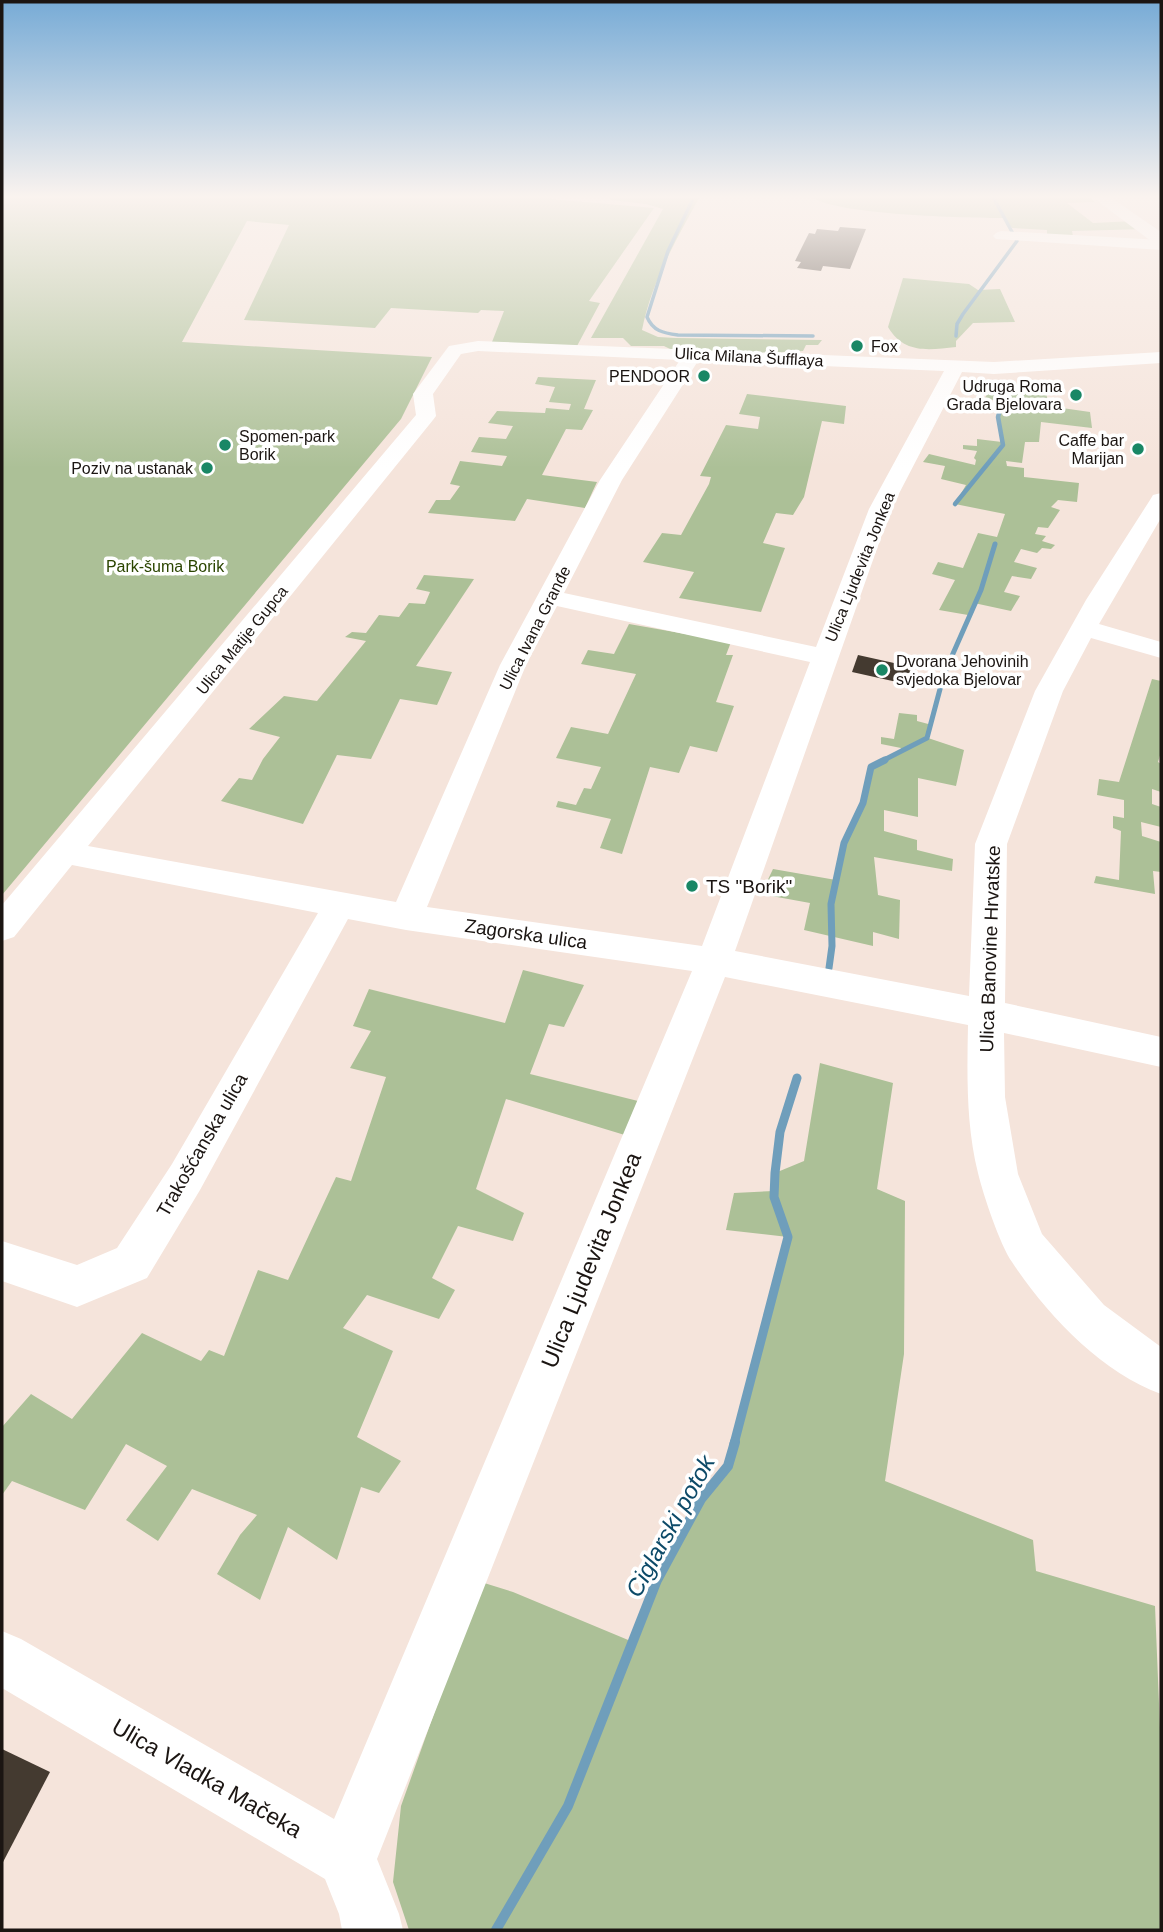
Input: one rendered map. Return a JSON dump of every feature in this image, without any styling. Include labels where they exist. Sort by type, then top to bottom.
[{"type":"street","name":"Ulica Milana Šufflaya","points":[[462,347],[956,366],[1042,366],[1160,361]]},
{"type":"street","name":"Ulica Matije Gupca","points":[[2,928],[426,416],[423,394],[452,354],[462,347]]},
{"type":"street","name":"Ulica Ivana Granđe","points":[[406,917],[513,666],[611,481],[693,355]]},
{"type":"street","name":"Ulica Ljudevita Jonkea","points":[[346,1859],[714,961],[880,509],[956,366]]},
{"type":"street","name":"Ulica Banovine Hrvatske","points":[[1161,500],[1049,691],[990,844],[986,1014],[986,1097],[998,1174],[1026,1247],[1088,1321],[1149,1366],[1161,1371]]},
{"type":"street","name":"Ulica Ljudevita Jonkea","points":[[550,597],[824,657]]},
{"type":"street","points":[[1084,628],[1161,650]]},
{"type":"street","name":"Zagorska ulica","points":[[66,853],[406,917],[714,961],[986,1014],[1161,1052]]},
{"type":"street","name":"Trakošćanska ulica","points":[[2,1261],[77,1286],[132,1263],[186,1177],[339,905]]},
{"type":"street","name":"Ulica Vladka Mačeka","points":[[2,1658],[346,1859]]},
{"type":"street","points":[[346,1859],[373,1930]]},
{"type":"green space","name":"Park-šuma Borik","points":[[2,287],[211,287],[182,342],[432,357],[401,419],[2,895]]},
{"type":"green space","name":"Park-šuma Borik","points":[[260,287],[599,287],[589,301],[600,303],[577,346],[492,342],[504,311],[481,310],[478,313],[391,308],[375,328],[244,320]]},
{"type":"green space","points":[[619,287],[654,287],[642,330],[658,337],[822,340],[818,345],[806,345],[803,351],[769,353],[674,351],[664,346],[631,346],[623,338],[591,338]]},
{"type":"green space","points":[[900,287],[1000,289],[1015,322],[973,323],[956,341],[956,347],[926,349],[901,342],[888,327]]},
{"type":"green space","points":[[538,377],[596,380],[584,409],[593,410],[582,430],[566,429],[542,475],[597,482],[585,508],[527,499],[515,521],[428,513],[436,500],[450,500],[460,486],[450,484],[460,461],[502,466],[507,456],[471,452],[479,437],[506,439],[513,426],[488,423],[497,411],[545,413],[546,408],[569,410],[571,404],[549,402],[555,387],[535,384]]},
{"type":"green space","points":[[1006,383],[1013,384],[1016,388],[1046,389],[1048,406],[1090,412],[1092,428],[1041,422],[1039,442],[1025,442],[1022,463],[1006,461],[1007,466],[1024,468],[1024,477],[1079,483],[1077,502],[1058,500],[1051,507],[1060,510],[1048,528],[1038,527],[1035,534],[1046,536],[1042,541],[1055,545],[1051,549],[1042,548],[1037,553],[1021,549],[1014,562],[1037,568],[1031,579],[1012,576],[1004,592],[1020,596],[1011,611],[974,603],[968,615],[939,610],[955,580],[932,574],[938,562],[963,568],[978,533],[997,537],[1005,514],[955,504],[966,485],[941,479],[945,466],[923,462],[929,454],[975,465],[977,451],[963,449],[963,445],[977,446],[977,439],[1002,442],[998,417],[1003,401],[985,399],[988,389],[1002,391]]},
{"type":"green space","points":[[747,394],[846,406],[844,424],[822,421],[804,497],[793,515],[776,513],[763,543],[785,548],[761,612],[679,598],[694,572],[643,562],[662,533],[681,535],[709,484],[711,477],[700,476],[726,425],[758,429],[760,417],[739,414]]},
{"type":"green space","points":[[424,575],[474,579],[416,666],[452,672],[437,705],[400,699],[371,759],[337,755],[303,824],[221,801],[239,778],[252,780],[263,759],[280,737],[249,729],[284,696],[317,701],[366,641],[345,637],[352,632],[366,633],[379,615],[399,617],[409,603],[425,604],[430,592],[416,589]]},
{"type":"green space","points":[[629,624],[731,642],[726,655],[733,655],[716,702],[734,706],[717,752],[690,746],[679,773],[650,767],[622,854],[600,848],[611,819],[556,807],[558,801],[576,805],[584,788],[591,789],[601,767],[556,758],[571,727],[608,734],[636,674],[581,664],[588,650],[614,654]]},
{"type":"green space","points":[[1152,679],[1161,681],[1161,752],[1158,762],[1161,764],[1161,792],[1152,789],[1152,804],[1161,807],[1161,827],[1141,822],[1142,836],[1161,842],[1161,872],[1153,871],[1155,894],[1094,883],[1096,876],[1119,880],[1121,831],[1113,828],[1113,816],[1124,818],[1124,800],[1097,795],[1099,779],[1119,782]]},
{"type":"green space","points":[[899,713],[917,715],[917,721],[932,725],[928,738],[964,750],[956,786],[918,778],[918,817],[884,810],[884,831],[917,840],[917,850],[953,859],[952,871],[874,857],[878,895],[900,900],[899,939],[873,932],[873,946],[804,930],[810,903],[761,894],[773,869],[836,880],[844,843],[863,803],[871,767],[898,755],[901,748],[881,744],[881,737],[894,739]]},
{"type":"green space","points":[[523,970],[584,985],[564,1027],[549,1024],[530,1074],[638,1101],[628,1136],[506,1099],[476,1189],[524,1213],[513,1241],[458,1226],[432,1278],[455,1290],[439,1319],[367,1295],[343,1328],[393,1351],[357,1437],[401,1461],[379,1493],[361,1487],[337,1560],[288,1527],[260,1600],[217,1574],[240,1535],[257,1515],[192,1489],[158,1541],[126,1520],[167,1466],[126,1444],[85,1510],[12,1481],[2,1495],[2,1427],[31,1394],[72,1419],[142,1333],[201,1361],[209,1350],[224,1356],[258,1270],[288,1280],[336,1177],[351,1181],[386,1077],[350,1068],[371,1031],[353,1026],[369,989],[505,1023]]},
{"type":"green space","points":[[820,1063],[893,1083],[877,1189],[905,1201],[904,1354],[885,1481],[1033,1540],[1036,1571],[1155,1606],[1161,1752],[1161,1930],[409,1930],[393,1882],[401,1806],[481,1582],[513,1592],[633,1642],[657,1580],[681,1532],[701,1499],[728,1466],[757,1364],[788,1237],[726,1230],[734,1193],[774,1191],[775,1173],[804,1161]]},
{"type":"building","name":"Dvorana Jehovinih svjedoka Bjelovar","points":[[858,655],[912,667],[906,684],[852,672]]},
{"type":"building","points":[[2,1749],[50,1772],[2,1864]]},
{"type":"waterway","points":[[656,287],[647,317],[655,328],[663,332],[678,335],[813,336]]},
{"type":"waterway","name":"Ciglarski potok","points":[[956,336],[957,324],[983,287]]},
{"type":"waterway","name":"Ciglarski potok","points":[[955,504],[1003,445],[998,417],[1004,394]]},
{"type":"waterway","name":"Ciglarski potok","points":[[882,761],[927,738],[944,674],[981,590],[995,544]]},
{"type":"waterway","name":"Ciglarski potok","points":[[829,968],[832,946],[831,904],[844,843],[863,803],[871,767],[885,760]]},
{"type":"waterway","name":"Ciglarski potok","points":[[734,1444],[788,1237],[774,1197],[775,1173],[780,1132],[797,1078]]},
{"type":"waterway","name":"Ciglarski potok","points":[[496,1930],[568,1806],[657,1580],[701,1499],[728,1466],[735,1442]]},
{"type":"place","name":"Fox","points":[[857,346]]},
{"type":"place","name":"PENDOOR","points":[[704,376]]},
{"type":"place","name":"Udruga Roma Grada Bjelovara","points":[[1076,395]]},
{"type":"place","name":"Spomen-park Borik","points":[[225,445]]},
{"type":"place","name":"Caffe bar Marijan","points":[[1138,449]]},
{"type":"place","name":"Poziv na ustanak","points":[[207,468]]},
{"type":"place","name":"Dvorana Jehovinih svjedoka Bjelovar","points":[[882,670]]},
{"type":"place","name":"TS \"Borik\"","points":[[692,886]]}]
